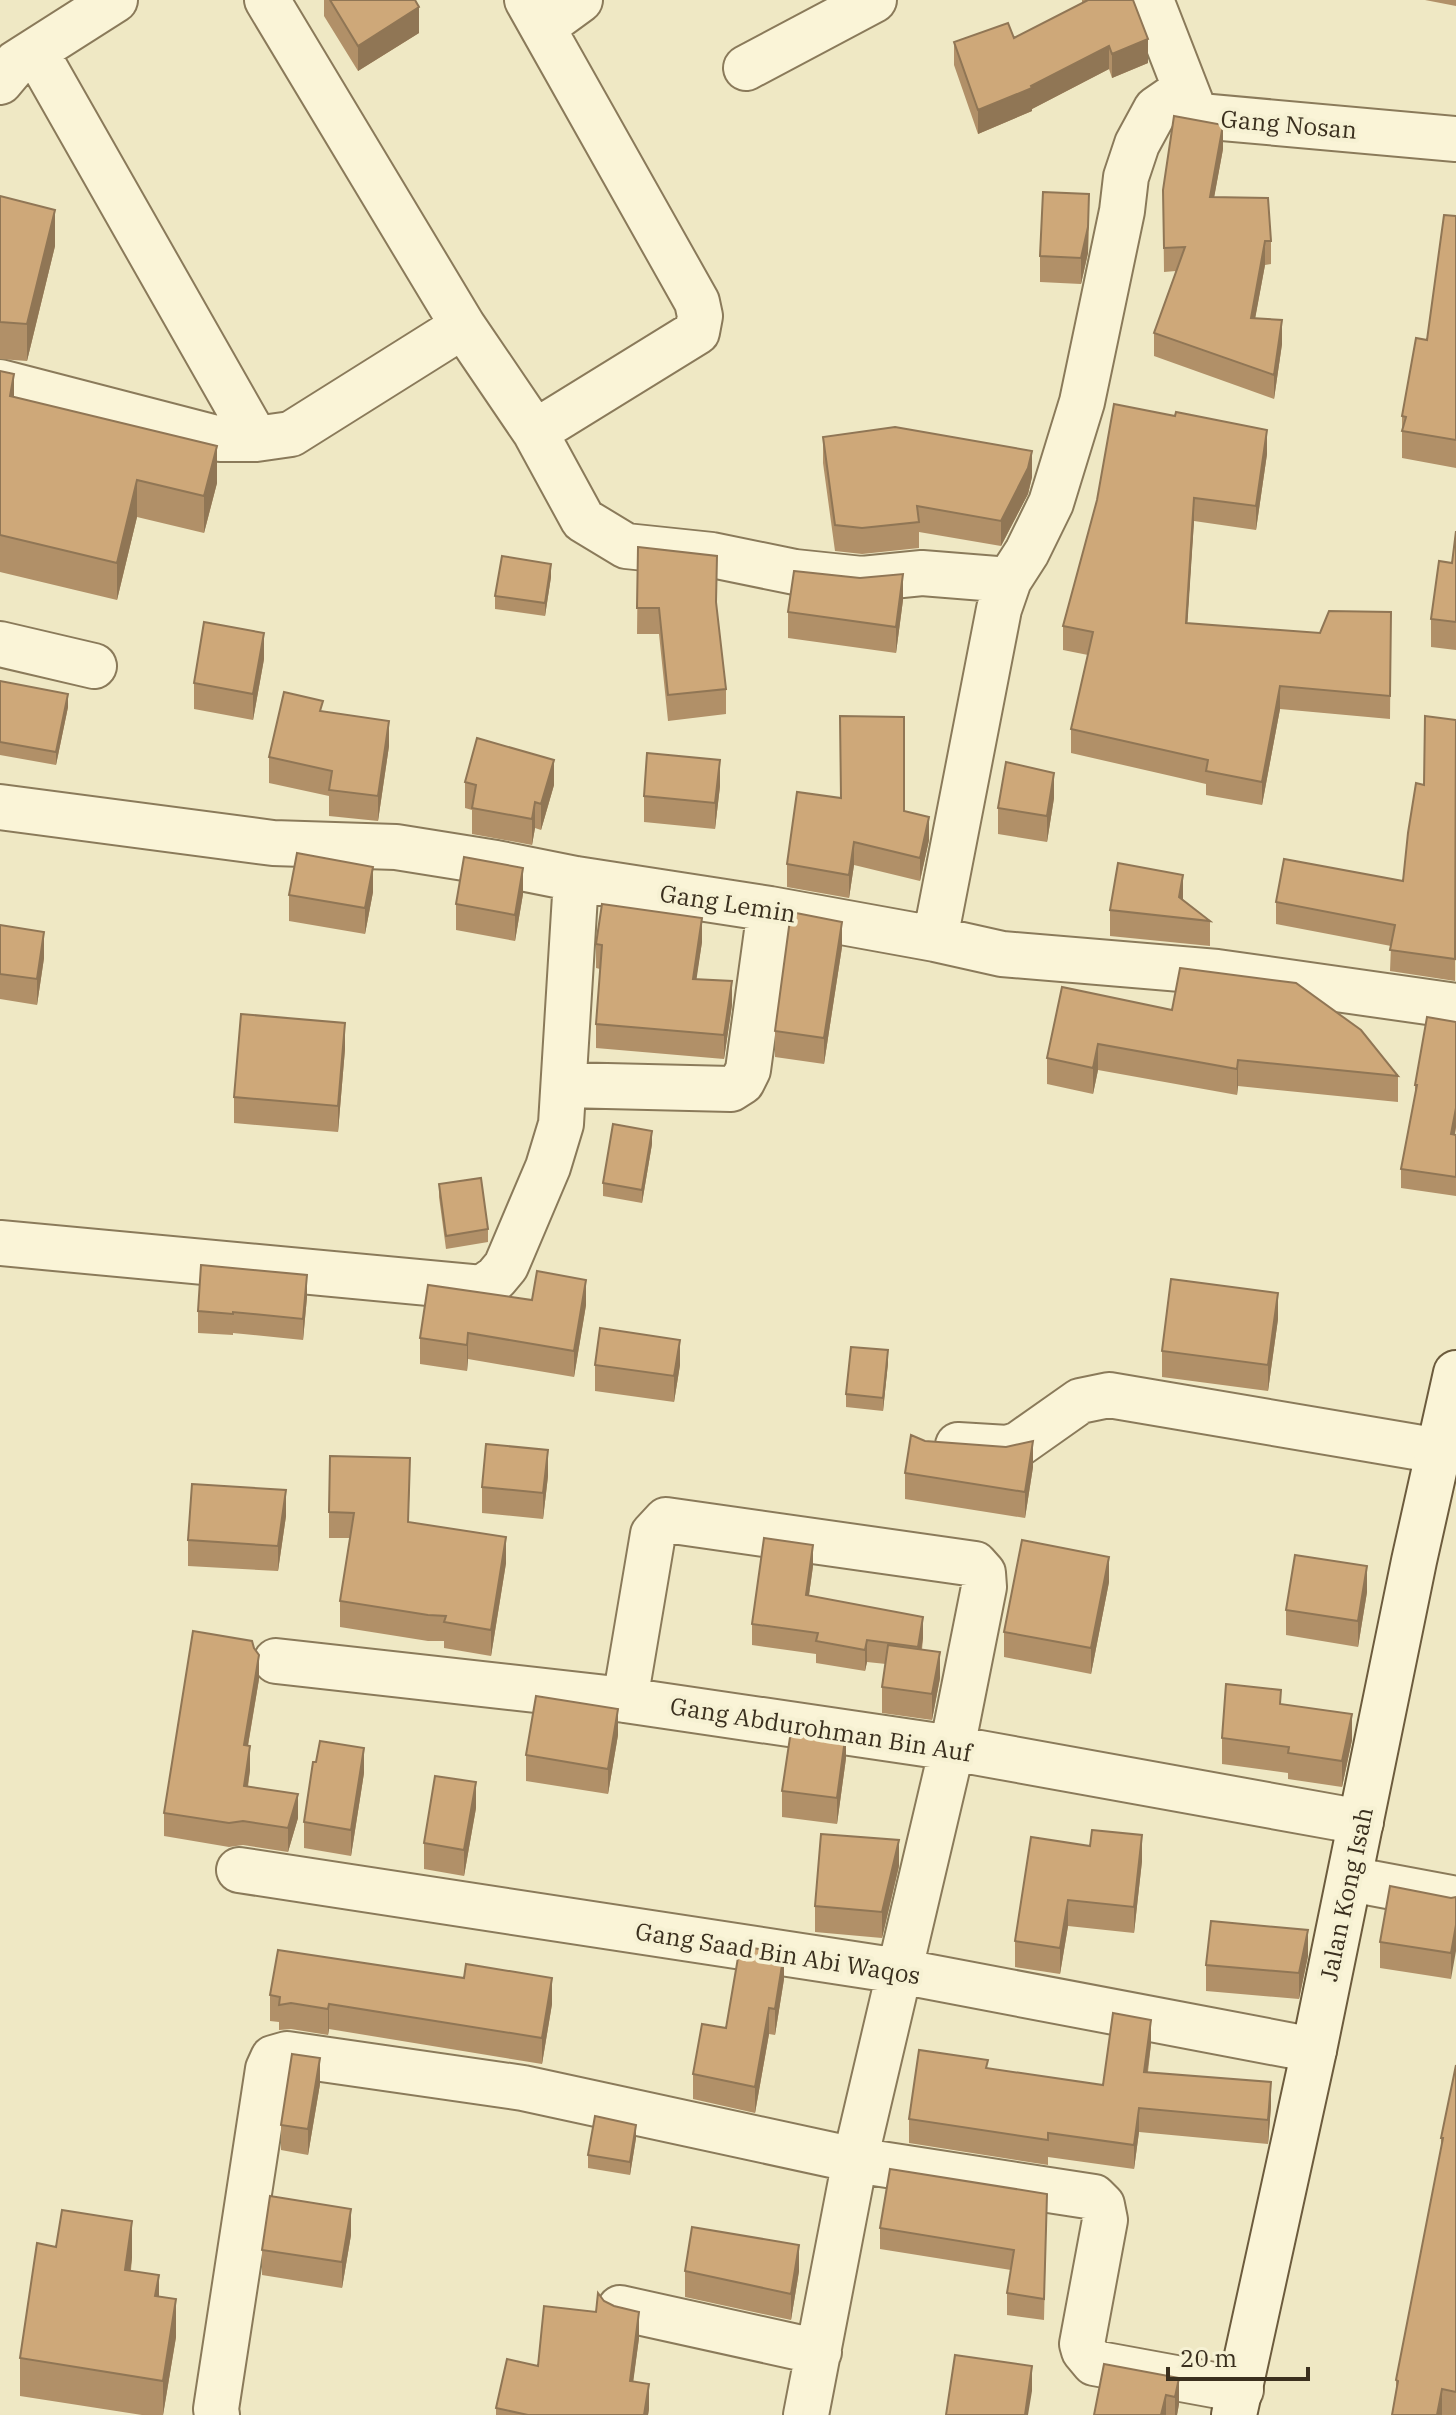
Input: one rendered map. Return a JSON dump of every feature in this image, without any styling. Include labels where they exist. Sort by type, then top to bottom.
[{"type":"street","points":[[0,82],[16,63],[115,0]]},
{"type":"street","points":[[267,0],[463,326],[535,432],[583,520],[626,546],[712,555],[795,572],[862,579],[922,573],[1009,580]]},
{"type":"street","points":[[535,432],[697,332],[700,316],[697,302],[535,14],[580,0]]},
{"type":"street","points":[[746,68],[874,0]]},
{"type":"street","name":"Gang Nosan","points":[[1151,0],[1193,108],[1203,117],[1456,139]]},
{"type":"street","points":[[36,52],[256,439]]},
{"type":"street","points":[[935,939],[999,609],[1009,580],[1051,503],[1082,402],[1122,211],[1126,177],[1137,144],[1156,109],[1185,89]]},
{"type":"street","points":[[0,382],[220,439],[256,439],[291,434],[463,326]]},
{"type":"street","points":[[0,644],[94,666]]},
{"type":"street","name":"Gang Lemin","points":[[0,807],[273,843],[396,847],[770,909],[1002,954],[1217,972],[1456,1006]]},
{"type":"street","points":[[0,1243],[482,1288],[506,1266],[548,1167],[561,1124],[576,879]]},
{"type":"street","points":[[565,1085],[731,1089],[742,1082],[748,1070],[770,909]]},
{"type":"street","name":"Jalan Kong Isah","points":[[1237,2403],[1456,1373]]},
{"type":"street","points":[[927,1442],[1008,1448],[1019,1444],[1080,1401],[1109,1395],[1439,1451]]},
{"type":"street","points":[[625,1700],[653,1534],[666,1520],[975,1564],[983,1573],[984,1587],[952,1748],[855,2160],[806,2415]]},
{"type":"street","name":"Gang Abdurohman Bin Auf","points":[[276,1661],[625,1700],[952,1748],[1361,1822]]},
{"type":"street","name":"Gang Saad Bin Abi Waqos","points":[[239,1870],[899,1971],[1314,2050]]},
{"type":"street","points":[[1350,1879],[1456,1899]]},
{"type":"street","points":[[217,2415],[268,2069],[273,2058],[281,2054],[523,2088],[855,2160],[1094,2197],[1102,2205],[1105,2220],[1082,2344],[1088,2356],[1094,2363],[1237,2403]]},
{"type":"street","points":[[620,2308],[819,2352]]},
{"type":"building","points":[[330,0],[415,0],[419,7],[358,46]]},
{"type":"building","points":[[1088,0],[1133,0],[1148,39],[1112,54],[1109,46],[1032,88],[978,110],[954,42],[1008,23],[1014,38]]},
{"type":"building","points":[[1174,116],[1223,125],[1210,197],[1268,198],[1271,241],[1265,241],[1251,318],[1282,320],[1274,375],[1154,333],[1185,247],[1164,248],[1163,190]]},
{"type":"building","points":[[1043,192],[1089,194],[1088,227],[1081,258],[1040,256]]},
{"type":"building","points":[[0,196],[55,210],[27,324],[0,322]]},
{"type":"building","points":[[1444,215],[1456,216],[1456,440],[1402,431],[1416,338],[1427,340]]},
{"type":"building","points":[[0,371],[14,374],[10,396],[217,446],[204,496],[137,480],[117,563],[0,535]]},
{"type":"building","points":[[1114,404],[1175,416],[1176,412],[1267,430],[1256,506],[1194,498],[1186,623],[1320,633],[1329,611],[1391,612],[1390,696],[1280,686],[1262,782],[1206,771],[1208,760],[1071,729],[1093,632],[1063,626],[1097,500]]},
{"type":"building","points":[[895,427],[1032,451],[1028,468],[1001,521],[917,506],[919,522],[862,528],[835,525],[823,437]]},
{"type":"building","points":[[1456,531],[1456,622],[1431,619],[1439,561],[1452,563]]},
{"type":"building","points":[[638,547],[717,556],[716,602],[726,689],[668,695],[659,608],[637,608]]},
{"type":"building","points":[[502,556],[551,564],[545,603],[495,596]]},
{"type":"building","points":[[794,571],[860,578],[903,574],[896,627],[788,612]]},
{"type":"building","points":[[204,622],[264,633],[253,694],[194,683]]},
{"type":"building","points":[[0,681],[68,694],[56,752],[0,742]]},
{"type":"building","points":[[284,692],[323,701],[320,711],[389,721],[378,796],[329,790],[332,771],[269,757]]},
{"type":"building","points":[[840,716],[904,717],[904,811],[929,817],[920,858],[854,842],[849,875],[787,864],[797,792],[841,798]]},
{"type":"building","points":[[1425,716],[1456,720],[1455,959],[1390,950],[1395,925],[1276,902],[1284,859],[1403,881],[1416,783],[1424,785]]},
{"type":"building","points":[[477,738],[554,760],[541,804],[535,802],[532,819],[472,808],[476,785],[465,782]]},
{"type":"building","points":[[647,753],[720,760],[715,803],[644,796]]},
{"type":"building","points":[[1006,762],[1054,773],[1047,816],[998,808]]},
{"type":"building","points":[[297,853],[373,867],[365,908],[289,895]]},
{"type":"building","points":[[464,857],[523,868],[515,915],[456,904]]},
{"type":"building","points":[[1118,863],[1183,875],[1179,897],[1210,921],[1110,910]]},
{"type":"building","points":[[602,904],[702,918],[693,979],[732,981],[724,1035],[596,1024],[602,945],[596,944]]},
{"type":"building","points":[[791,912],[842,922],[824,1038],[775,1031]]},
{"type":"building","points":[[0,925],[44,932],[37,979],[0,974]]},
{"type":"building","points":[[1180,968],[1296,983],[1361,1030],[1398,1076],[1238,1060],[1237,1069],[1098,1044],[1093,1068],[1047,1058],[1062,987],[1172,1010]]},
{"type":"building","points":[[241,1014],[345,1023],[338,1106],[234,1097]]},
{"type":"building","points":[[1427,1017],[1456,1022],[1456,1108],[1451,1134],[1456,1135],[1456,1177],[1401,1169]]},
{"type":"building","points":[[613,1124],[652,1131],[642,1190],[603,1183]]},
{"type":"building","points":[[481,1178],[488,1229],[446,1236],[439,1184]]},
{"type":"building","points":[[201,1265],[307,1275],[303,1319],[198,1311]]},
{"type":"building","points":[[537,1271],[586,1280],[574,1351],[468,1333],[467,1345],[420,1338],[428,1285],[532,1300]]},
{"type":"building","points":[[1171,1279],[1278,1293],[1268,1365],[1162,1351]]},
{"type":"building","points":[[600,1328],[680,1340],[674,1376],[595,1365]]},
{"type":"building","points":[[851,1347],[888,1350],[883,1398],[846,1394]]},
{"type":"building","points":[[911,1435],[925,1441],[1006,1447],[1033,1441],[1025,1492],[905,1473]]},
{"type":"building","points":[[486,1444],[548,1450],[543,1493],[482,1487]]},
{"type":"building","points":[[330,1456],[410,1458],[408,1522],[506,1537],[491,1630],[444,1622],[446,1616],[340,1601],[354,1513],[329,1512]]},
{"type":"building","points":[[192,1484],[286,1490],[278,1546],[188,1540]]},
{"type":"building","points":[[764,1538],[813,1545],[806,1595],[923,1617],[918,1647],[867,1640],[865,1650],[816,1641],[818,1633],[752,1624]]},
{"type":"building","points":[[1022,1540],[1109,1557],[1091,1648],[1004,1632]]},
{"type":"building","points":[[1295,1555],[1367,1566],[1358,1621],[1286,1610]]},
{"type":"building","points":[[193,1631],[252,1641],[259,1655],[244,1745],[250,1746],[244,1786],[298,1794],[288,1828],[164,1813]]},
{"type":"building","points":[[888,1645],[940,1652],[932,1694],[882,1687]]},
{"type":"building","points":[[1226,1684],[1281,1690],[1280,1704],[1352,1714],[1342,1761],[1288,1753],[1289,1747],[1222,1738]]},
{"type":"building","points":[[536,1696],[618,1709],[608,1769],[526,1755]]},
{"type":"building","points":[[792,1724],[846,1732],[837,1798],[782,1791]]},
{"type":"building","points":[[320,1741],[364,1748],[351,1830],[304,1822],[313,1762],[316,1762]]},
{"type":"building","points":[[435,1776],[476,1782],[464,1850],[424,1843]]},
{"type":"building","points":[[1092,1830],[1142,1835],[1134,1907],[1068,1900],[1060,1948],[1015,1941],[1031,1837],[1090,1846]]},
{"type":"building","points":[[821,1834],[899,1840],[882,1912],[815,1906]]},
{"type":"building","points":[[1390,1886],[1456,1897],[1456,1925],[1451,1953],[1380,1942]]},
{"type":"building","points":[[1211,1921],[1308,1930],[1299,1973],[1206,1965]]},
{"type":"building","points":[[740,1946],[784,1953],[775,2009],[769,2008],[755,2087],[693,2074],[702,2024],[726,2028]]},
{"type":"building","points":[[278,1950],[464,1978],[466,1964],[552,1978],[542,2038],[329,2004],[328,2009],[291,2003],[279,2005],[280,1997],[270,1995]]},
{"type":"building","points":[[1113,2013],[1151,2020],[1144,2072],[1271,2082],[1268,2120],[1139,2108],[1134,2145],[1048,2133],[1048,2140],[909,2119],[919,2050],[988,2060],[986,2068],[1103,2085]]},
{"type":"building","points":[[292,2054],[320,2058],[308,2129],[281,2125]]},
{"type":"building","points":[[1456,2065],[1456,2392],[1442,2389],[1437,2415],[1392,2415],[1396,2380]]},
{"type":"building","points":[[595,2116],[636,2125],[630,2162],[588,2155]]},
{"type":"building","points":[[890,2169],[1047,2194],[1044,2299],[1007,2293],[1014,2250],[880,2228]]},
{"type":"building","points":[[270,2196],[351,2209],[342,2262],[262,2250]]},
{"type":"building","points":[[62,2210],[132,2221],[125,2270],[159,2275],[155,2296],[176,2299],[163,2381],[20,2358],[37,2243],[56,2247]]},
{"type":"building","points":[[692,2227],[799,2245],[791,2294],[685,2271]]},
{"type":"building","points":[[598,2293],[604,2301],[614,2306],[639,2312],[630,2381],[649,2384],[644,2415],[528,2415],[496,2408],[507,2359],[538,2366],[544,2306],[596,2312]]},
{"type":"building","points":[[955,2355],[1032,2366],[1025,2415],[946,2415]]},
{"type":"building","points":[[1104,2364],[1179,2378],[1175,2397],[1166,2395],[1161,2415],[1094,2415]]}]
